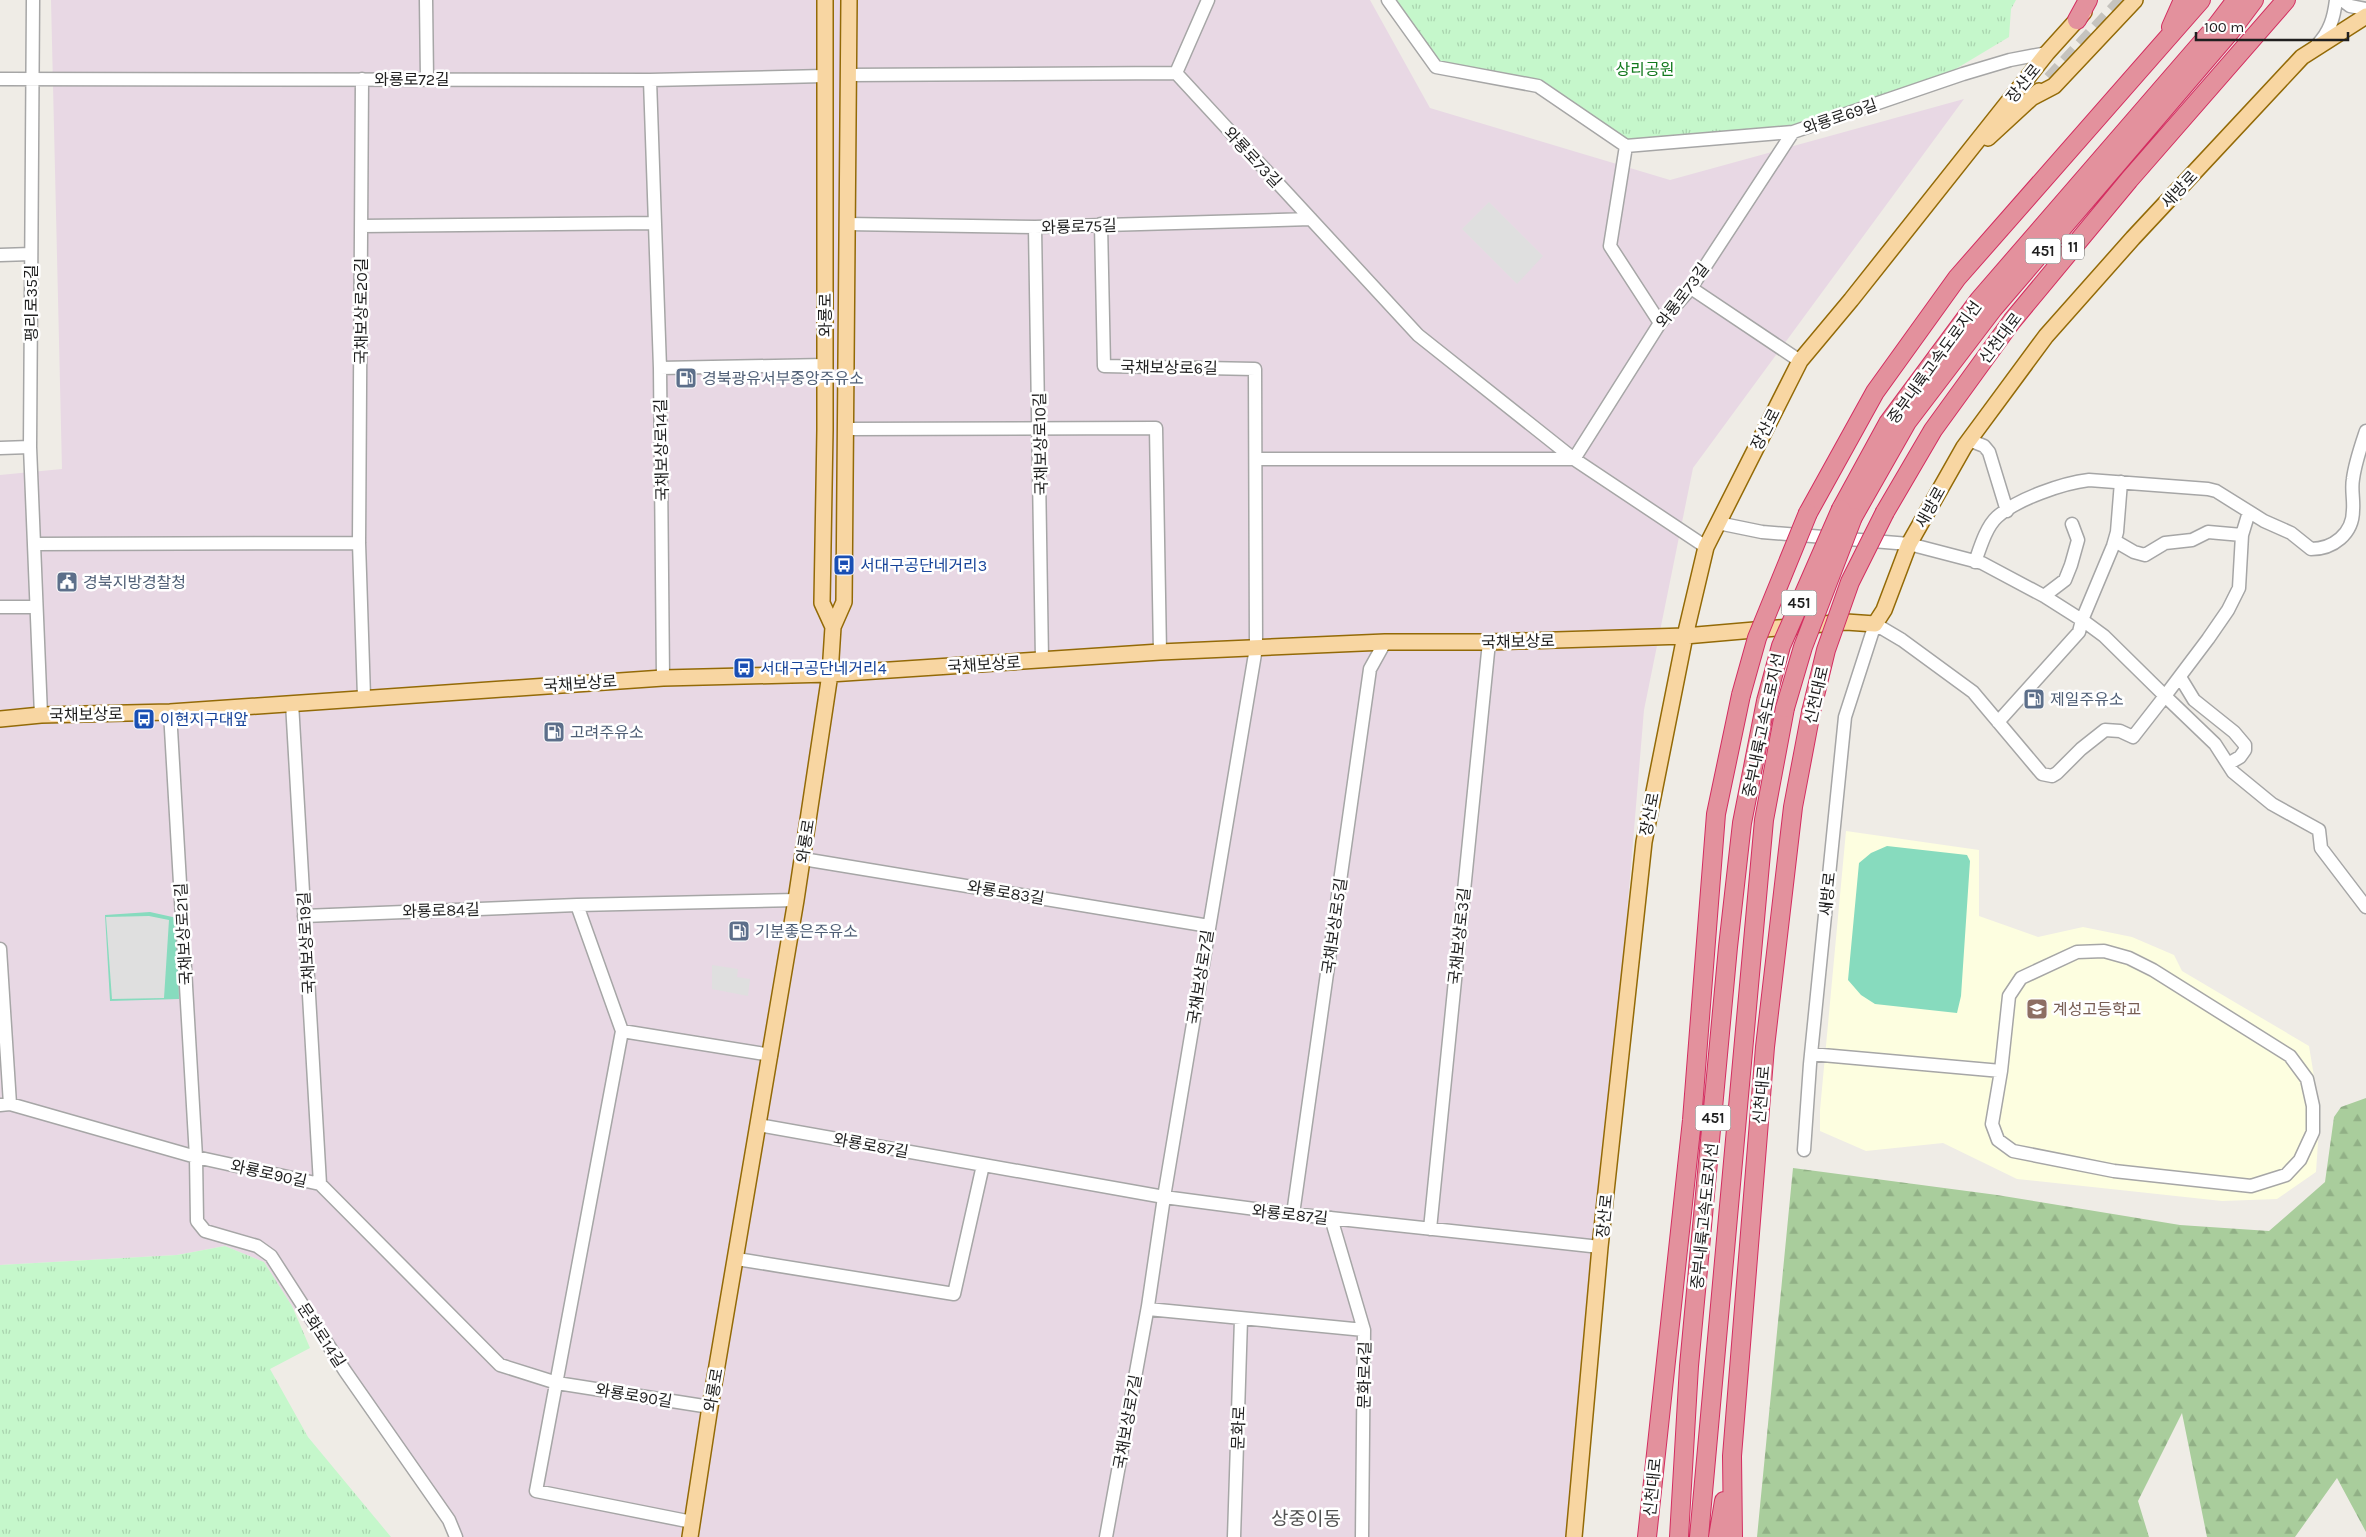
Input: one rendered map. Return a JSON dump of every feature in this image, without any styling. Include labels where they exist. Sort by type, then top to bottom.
[{"type":"highway","points":[[2077,20],[2088,0]]},
{"type":"highway","points":[[2163,44],[2183,0]]},
{"type":"highway","name":"신천대로","points":[[1647,1537],[1692,1120],[1716,814],[1741,695],[1756,638],[1808,513],[1875,392],[1957,278],[2201,0]]},
{"type":"highway","name":"중부내륙고속도로지선","points":[[1679,1537],[1689,1366],[1728,947],[1742,823],[1766,701],[1781,646],[1847,513],[1888,423],[1979,300],[2217,25],[2236,0]]},
{"type":"highway","name":"중부내륙고속도로지선","points":[[1699,1537],[1764,820],[1785,708],[1847,513],[1907,422],[1993,309],[2230,32],[2254,0]]},
{"type":"highway","name":"신천대로","points":[[1733,1537],[1732,1456],[1766,1037],[1793,807],[1811,712],[1826,650],[1850,582],[1885,512],[1933,430],[2012,321],[2129,180],[2286,0]]},
{"type":"highway","points":[[1718,1537],[1732,1456]]},
{"type":"main road","name":"와룡로","points":[[825,0],[825,365],[822,603],[833,627]]},
{"type":"main road","name":"와룡로","points":[[691,1530],[710,1407],[737,1259],[803,859],[830,674],[833,627],[844,602],[847,429],[848,0]]},
{"type":"main road","name":"장산로","points":[[1574,1537],[1600,1247],[1644,842],[1685,636],[1706,547],[1800,360],[1851,300],[2047,53],[2095,0]]},
{"type":"main road","points":[[2033,97],[2054,86],[2134,0]]},
{"type":"main road","name":"새방로","points":[[1875,624],[1884,610],[1909,544],[1969,440],[2046,336],[2302,57],[2366,16]]},
{"type":"main road","name":"장산로","points":[[1954,170],[2050,79]]},
{"type":"main road","name":"국채보상로","points":[[0,719],[41,715],[170,712],[364,697],[663,678],[830,674],[1160,652],[1385,642],[1489,642],[1685,636],[1846,622],[1875,624]]},
{"type":"street","name":"평리로35길","points":[[33,0],[30,447],[41,715]]},
{"type":"street","points":[[426,0],[427,79]]},
{"type":"street","points":[[848,75],[1176,73],[1208,0]]},
{"type":"street","points":[[1388,0],[1436,67],[1538,86],[1626,146],[1610,246],[1660,323]]},
{"type":"street","points":[[2312,50],[2328,33],[2336,0]]},
{"type":"street","points":[[2342,0],[2350,6],[2366,9]]},
{"type":"street","name":"와룡로69길","points":[[1626,146],[1793,132],[1963,74],[2010,60],[2047,53]]},
{"type":"street","name":"와룡로73길","points":[[1176,73],[1418,335],[1574,459],[1706,547]]},
{"type":"street","name":"와룡로72길","points":[[0,79],[650,80],[824,76]]},
{"type":"street","name":"국채보상로20길","points":[[362,79],[359,543],[364,697]]},
{"type":"street","name":"국채보상로14길","points":[[650,80],[660,368],[663,678]]},
{"type":"street","name":"와룡로73길","points":[[1574,459],[1660,323],[1691,288],[1793,132]]},
{"type":"street","name":"와룡로75길","points":[[848,224],[1035,227],[1311,219]]},
{"type":"street","points":[[361,226],[655,223]]},
{"type":"street","name":"국채보상로6길","points":[[1101,224],[1104,366],[1255,369],[1256,648]]},
{"type":"street","name":"국채보상로10길","points":[[1035,227],[1040,428],[1042,660]]},
{"type":"street","points":[[0,255],[31,254]]},
{"type":"street","points":[[1691,288],[1800,360]]},
{"type":"street","points":[[660,368],[825,365]]},
{"type":"street","points":[[847,429],[1156,428],[1160,652]]},
{"type":"street","points":[[1975,562],[1983,539],[1996,517],[2026,500],[2077,481],[2090,480],[2208,489],[2264,521],[2291,533],[2310,549],[2330,547],[2340,540],[2349,528],[2354,512],[2352,482],[2366,431]]},
{"type":"street","points":[[1969,440],[1984,446],[1989,452],[2007,511]]},
{"type":"street","points":[[0,448],[30,447]]},
{"type":"street","points":[[1256,459],[1574,459]]},
{"type":"street","points":[[1998,722],[2061,655],[2079,632],[2082,620],[2115,541],[2121,482]]},
{"type":"street","points":[[1875,624],[1902,640],[1973,692],[2042,774],[2052,776],[2105,730],[2120,731],[2133,737],[2180,677],[2228,610],[2239,588],[2242,535],[2249,512]]},
{"type":"street","points":[[1718,524],[1762,532],[1909,544],[1975,562],[2044,596],[2104,636],[2215,744],[2233,772],[2272,804],[2319,830],[2321,848],[2366,908]]},
{"type":"street","points":[[2044,596],[2065,580],[2071,565],[2078,540],[2072,524]]},
{"type":"street","points":[[2115,541],[2134,552],[2145,555],[2165,543],[2192,540],[2208,532],[2242,535]]},
{"type":"street","points":[[34,544],[359,543]]},
{"type":"street","points":[[0,607],[36,607]]},
{"type":"street","name":"새방로","points":[[1804,1150],[1811,1054],[1845,717],[1875,624]]},
{"type":"street","name":"국채보상로5길","points":[[1293,1214],[1370,669],[1385,642]]},
{"type":"street","name":"국채보상로3길","points":[[1430,1229],[1489,642]]},
{"type":"street","name":"국채보상로7길","points":[[1106,1537],[1148,1306],[1164,1197],[1256,648]]},
{"type":"street","points":[[2180,677],[2194,700],[2234,732],[2244,746],[2245,750],[2240,756],[2228,764]]},
{"type":"street","name":"국채보상로19길","points":[[292,703],[320,1184]]},
{"type":"street","name":"국채보상로21길","points":[[170,712],[196,1157]]},
{"type":"street","name":"와룡로83길","points":[[803,859],[1209,926]]},
{"type":"street","name":"와룡로84길","points":[[304,916],[577,905],[796,900]]},
{"type":"street","points":[[557,1383],[622,1031],[577,905]]},
{"type":"street","points":[[0,949],[5,1104]]},
{"type":"street","points":[[2104,951],[2130,958],[2153,970],[2290,1056],[2307,1080],[2313,1106],[2313,1132],[2300,1160],[2286,1175],[2251,1186],[2114,1171],[2013,1151],[1998,1140],[1992,1124],[2000,1071],[2009,996],[2021,978],[2077,952],[2104,951]]},
{"type":"street","points":[[622,1031],[771,1055]]},
{"type":"street","points":[[1811,1054],[2000,1071]]},
{"type":"street","name":"와룡로90길","points":[[5,1104],[196,1157],[320,1184],[500,1365],[557,1383],[710,1407]]},
{"type":"street","name":"와룡로87길","points":[[759,1125],[1164,1197],[1293,1214],[1600,1247]]},
{"type":"street","name":"문화로14길","points":[[196,1157],[197,1220],[205,1230],[257,1246],[272,1256],[345,1372],[449,1520],[456,1537]]},
{"type":"street","points":[[737,1259],[954,1294],[983,1165]]},
{"type":"street","name":"문화로4길","points":[[1331,1218],[1364,1330],[1362,1537]]},
{"type":"street","points":[[1148,1306],[1148,1309],[1364,1330]]},
{"type":"street","name":"문화로","points":[[1234,1537],[1241,1319]]},
{"type":"street","name":"와룡로","points":[[557,1383],[536,1491],[691,1530]]},
{"type":"shaded area","points":[[51,0],[1370,0],[1430,108],[1670,180],[1964,99],[1693,468],[1644,710],[1575,1537],[460,1537],[292,1306],[264,1262],[225,1246],[177,1255],[0,1265],[0,475],[62,469]]},
{"type":"shaded area","points":[[1489,202],[1543,256],[1517,284],[1462,229]]},
{"type":"shaded area","name":"계성고등학교","points":[[1846,831],[1979,850],[1979,916],[2038,937],[2083,927],[2132,937],[2174,955],[2182,971],[2309,1046],[2320,1113],[2316,1172],[2277,1199],[2222,1201],[2017,1179],[1943,1143],[1866,1151],[1820,1131],[1820,1110]]},
{"type":"shaded area","points":[[149,916],[169,920],[164,998],[112,999],[106,917]]},
{"type":"shaded area","points":[[712,965],[738,969],[737,977],[750,979],[748,996],[712,989]]},
{"type":"green space","name":"상리공원","points":[[1396,0],[2016,0],[2011,9],[2009,37],[1954,70],[1794,127],[1625,140],[1540,80],[1438,61]]},
{"type":"green space","points":[[1887,846],[1967,855],[1970,861],[1961,996],[1957,1013],[1875,1004],[1861,995],[1848,980],[1859,863],[1871,853]]},
{"type":"green space","points":[[150,912],[177,918],[179,999],[110,1001],[105,915]]},
{"type":"green space","points":[[2366,1098],[2366,1532],[2337,1478],[2295,1537],[2207,1537],[2182,1413],[2138,1501],[2149,1537],[1757,1537],[1793,1168],[1997,1195],[2180,1225],[2269,1231],[2325,1182],[2334,1117],[2341,1107]]},
{"type":"green space","points":[[225,1246],[264,1262],[292,1306],[310,1348],[270,1369],[308,1437],[391,1537],[0,1537],[0,1265],[177,1255]]},
{"type":"tunnel","points":[[2050,79],[2123,0]]},
{"type":"place","name":"경북광유서부중앙주유소","points":[[686,378]]},
{"type":"place","name":"서대구공단네거리3","points":[[844,565]]},
{"type":"place","name":"경북지방경찰청","points":[[67,582]]},
{"type":"place","name":"서대구공단네거리4","points":[[744,668]]},
{"type":"place","name":"제일주유소","points":[[2034,699]]},
{"type":"place","name":"이현지구대앞","points":[[144,719]]},
{"type":"place","name":"고려주유소","points":[[554,732]]},
{"type":"place","name":"기분좋은주유소","points":[[739,931]]},
{"type":"place","name":"계성고등학교","points":[[2037,1009]]},
{"type":"district","name":"상중이동","points":[[1306,1518]]}]
